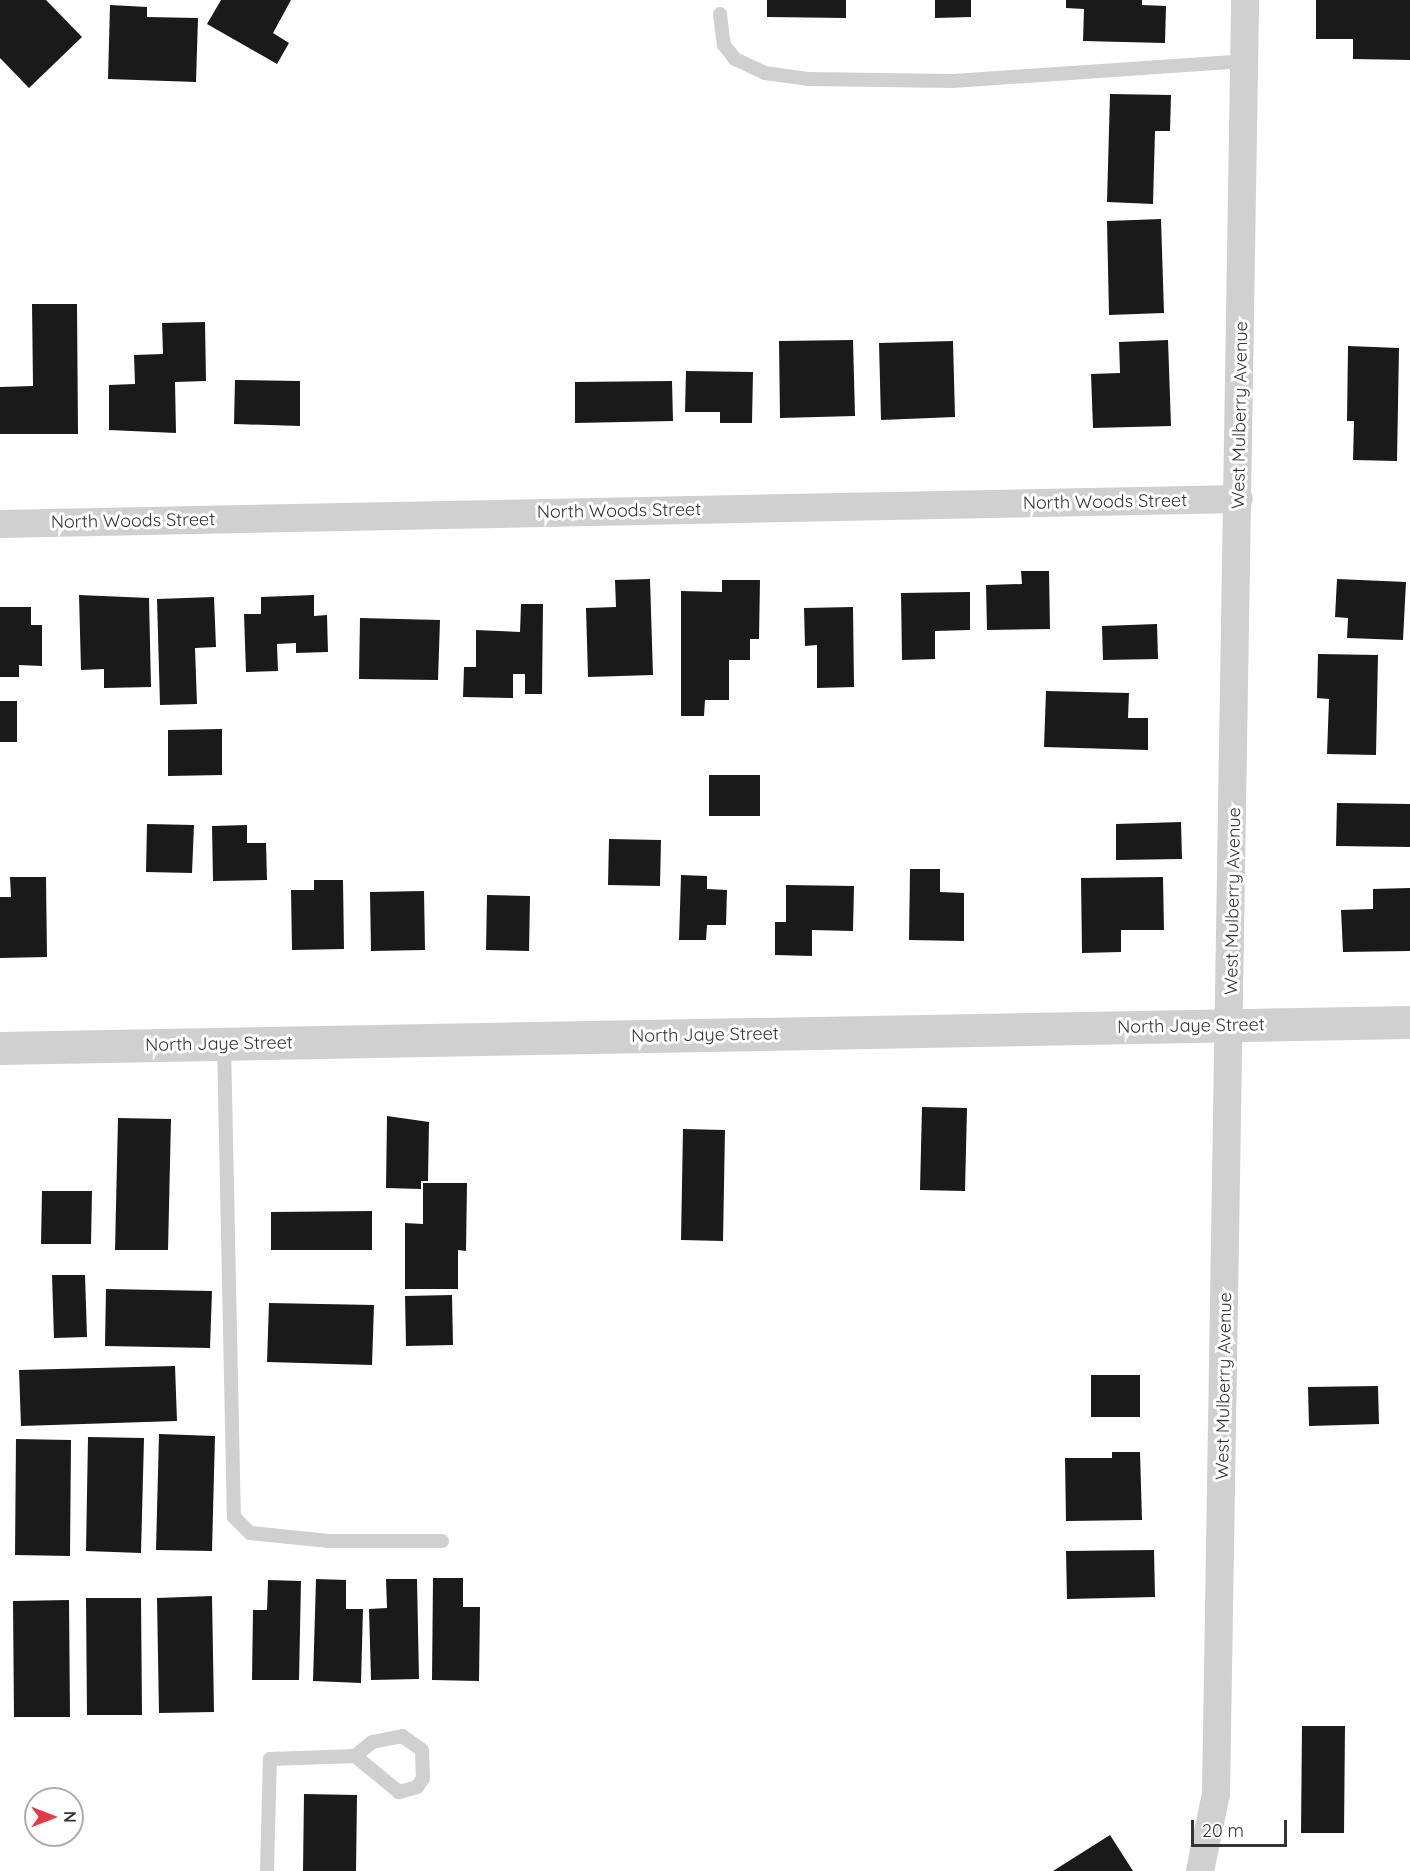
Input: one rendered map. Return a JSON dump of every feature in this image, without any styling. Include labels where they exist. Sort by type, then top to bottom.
[{"type":"street","name":"West Mulberry Avenue","points":[[1200,1871],[1216,1794],[1232,1026],[1245,0]]},
{"type":"street","name":"North Woods Street","points":[[0,524],[1239,499]]},
{"type":"street","name":"North Jaye Street","points":[[0,1048],[1410,1022]]},
{"type":"lane","points":[[720,14],[724,45],[735,59],[765,73],[808,80],[975,80],[1245,61]]},
{"type":"lane","points":[[224,1044],[234,1517],[250,1533],[329,1541],[442,1541]]},
{"type":"lane","points":[[267,1871],[270,1759],[355,1756],[372,1742],[402,1736],[422,1749],[423,1778],[417,1787],[399,1792],[355,1756]]},
{"type":"building","points":[[0,0],[46,0],[82,37],[29,88],[0,58]]},
{"type":"building","points":[[221,0],[291,0],[273,33],[289,43],[277,64],[207,24]]},
{"type":"building","points":[[767,0],[846,0],[846,18],[767,17]]},
{"type":"building","points":[[935,0],[971,0],[971,17],[935,18]]},
{"type":"building","points":[[1066,0],[1142,0],[1142,5],[1166,6],[1165,43],[1083,41],[1084,9],[1066,8]]},
{"type":"building","points":[[1316,0],[1410,0],[1410,60],[1353,59],[1353,39],[1316,39]]},
{"type":"building","points":[[110,5],[147,7],[147,17],[198,18],[196,82],[108,79]]},
{"type":"building","points":[[1110,94],[1171,95],[1170,131],[1155,131],[1153,204],[1107,202]]},
{"type":"building","points":[[1161,219],[1164,313],[1109,315],[1107,221]]},
{"type":"building","points":[[32,304],[77,304],[78,434],[0,434],[0,387],[33,386]]},
{"type":"building","points":[[205,322],[206,381],[175,382],[176,433],[109,430],[109,385],[135,384],[134,355],[163,354],[162,323]]},
{"type":"building","points":[[853,340],[855,416],[780,418],[779,341]]},
{"type":"building","points":[[1168,340],[1171,426],[1093,428],[1091,374],[1120,373],[1119,342]]},
{"type":"building","points":[[953,341],[955,417],[881,420],[879,343]]},
{"type":"building","points":[[1348,346],[1399,348],[1397,461],[1353,460],[1354,421],[1347,421]]},
{"type":"building","points":[[686,371],[753,372],[752,423],[720,423],[720,412],[685,412]]},
{"type":"building","points":[[235,380],[300,381],[300,426],[234,424]]},
{"type":"building","points":[[672,381],[673,421],[575,423],[575,382]]},
{"type":"building","points":[[1021,571],[1049,571],[1050,629],[987,630],[986,585],[1022,584]]},
{"type":"building","points":[[650,579],[653,675],[588,677],[586,608],[616,607],[615,580]]},
{"type":"building","points":[[1337,579],[1406,582],[1403,640],[1347,638],[1348,618],[1335,617]]},
{"type":"building","points":[[722,580],[760,580],[759,639],[750,639],[750,660],[729,660],[729,700],[705,700],[704,716],[681,716],[681,591],[722,592]]},
{"type":"building","points":[[970,592],[970,630],[935,631],[935,659],[902,660],[901,593]]},
{"type":"building","points":[[79,595],[149,598],[151,687],[104,688],[104,669],[81,670]]},
{"type":"building","points":[[314,595],[314,616],[327,615],[328,652],[296,653],[296,643],[277,644],[278,671],[246,672],[244,614],[261,614],[261,597]]},
{"type":"building","points":[[214,597],[216,647],[195,648],[197,704],[160,705],[157,599]]},
{"type":"building","points":[[521,604],[543,604],[542,694],[525,694],[525,674],[513,674],[513,698],[463,697],[464,667],[476,667],[476,630],[520,632]]},
{"type":"building","points":[[0,607],[31,607],[31,625],[42,625],[42,666],[19,665],[19,677],[0,677]]},
{"type":"building","points":[[853,607],[854,687],[817,688],[817,645],[805,646],[804,608]]},
{"type":"building","points":[[360,618],[440,620],[438,680],[359,679]]},
{"type":"building","points":[[1157,624],[1158,659],[1103,660],[1102,626]]},
{"type":"building","points":[[1318,654],[1378,655],[1376,755],[1327,754],[1329,699],[1317,698]]},
{"type":"building","points":[[1046,691],[1129,693],[1128,718],[1148,718],[1148,750],[1044,747]]},
{"type":"building","points":[[0,701],[17,701],[17,742],[0,742]]},
{"type":"building","points":[[222,729],[222,775],[168,776],[168,730]]},
{"type":"building","points":[[709,775],[760,775],[760,816],[709,816]]},
{"type":"building","points":[[1337,803],[1410,804],[1410,847],[1336,846]]},
{"type":"building","points":[[1181,822],[1182,859],[1116,860],[1116,824]]},
{"type":"building","points":[[147,824],[194,825],[192,873],[146,872]]},
{"type":"building","points":[[247,825],[247,843],[266,843],[267,880],[213,881],[212,826]]},
{"type":"building","points":[[609,839],[661,840],[660,886],[608,885]]},
{"type":"building","points":[[910,869],[940,869],[940,892],[964,893],[964,941],[909,940]]},
{"type":"building","points":[[681,875],[707,876],[707,889],[727,890],[726,925],[707,925],[706,940],[679,940]]},
{"type":"building","points":[[10,877],[46,877],[47,957],[0,958],[0,897],[11,897]]},
{"type":"building","points":[[1163,877],[1164,930],[1121,930],[1121,952],[1082,953],[1081,878]]},
{"type":"building","points":[[314,880],[343,880],[344,949],[292,950],[291,890],[314,890]]},
{"type":"building","points":[[786,885],[854,886],[853,931],[812,930],[812,956],[775,955],[775,922],[786,922]]},
{"type":"building","points":[[1410,888],[1410,951],[1343,952],[1341,910],[1373,909],[1373,889]]},
{"type":"building","points":[[424,891],[425,950],[371,951],[370,892]]},
{"type":"building","points":[[487,895],[530,896],[529,951],[486,950]]},
{"type":"building","points":[[922,1107],[967,1108],[965,1191],[920,1190]]},
{"type":"building","points":[[387,1116],[429,1122],[428,1181],[421,1181],[421,1189],[386,1188]]},
{"type":"building","points":[[118,1118],[171,1119],[168,1250],[115,1250]]},
{"type":"building","points":[[683,1129],[725,1130],[723,1241],[681,1240]]},
{"type":"building","points":[[423,1183],[467,1183],[466,1251],[458,1250],[458,1289],[405,1289],[405,1223],[423,1224]]},
{"type":"building","points":[[42,1191],[92,1191],[91,1244],[41,1244]]},
{"type":"building","points":[[372,1211],[372,1250],[271,1250],[271,1212]]},
{"type":"building","points":[[52,1275],[85,1275],[87,1337],[54,1338]]},
{"type":"building","points":[[106,1289],[212,1291],[210,1348],[105,1346]]},
{"type":"building","points":[[452,1295],[453,1345],[406,1346],[405,1296]]},
{"type":"building","points":[[269,1303],[374,1305],[372,1365],[267,1362]]},
{"type":"building","points":[[175,1366],[177,1421],[21,1426],[19,1370]]},
{"type":"building","points":[[1091,1375],[1140,1375],[1140,1417],[1091,1417]]},
{"type":"building","points":[[1378,1386],[1379,1424],[1309,1426],[1308,1387]]},
{"type":"building","points":[[159,1434],[215,1436],[212,1551],[156,1550]]},
{"type":"building","points":[[88,1437],[144,1438],[141,1553],[86,1551]]},
{"type":"building","points":[[16,1439],[71,1440],[70,1556],[15,1555]]},
{"type":"building","points":[[1112,1452],[1140,1452],[1142,1520],[1066,1521],[1065,1458],[1112,1458]]},
{"type":"building","points":[[1154,1550],[1155,1597],[1067,1599],[1066,1551]]},
{"type":"building","points":[[433,1578],[463,1578],[463,1607],[480,1607],[479,1681],[432,1680]]},
{"type":"building","points":[[316,1579],[346,1580],[346,1609],[363,1609],[361,1683],[313,1681]]},
{"type":"building","points":[[386,1579],[417,1579],[419,1679],[371,1680],[369,1609],[387,1608]]},
{"type":"building","points":[[268,1580],[301,1581],[299,1680],[252,1680],[253,1610],[267,1610]]},
{"type":"building","points":[[212,1596],[214,1712],[159,1713],[157,1598]]},
{"type":"building","points":[[86,1598],[141,1598],[142,1715],[87,1715]]},
{"type":"building","points":[[69,1600],[70,1717],[14,1717],[13,1601]]},
{"type":"building","points":[[1302,1726],[1345,1726],[1344,1833],[1301,1833]]},
{"type":"building","points":[[304,1794],[357,1795],[356,1871],[303,1871]]},
{"type":"building","points":[[1110,1835],[1133,1871],[1053,1871]]}]
